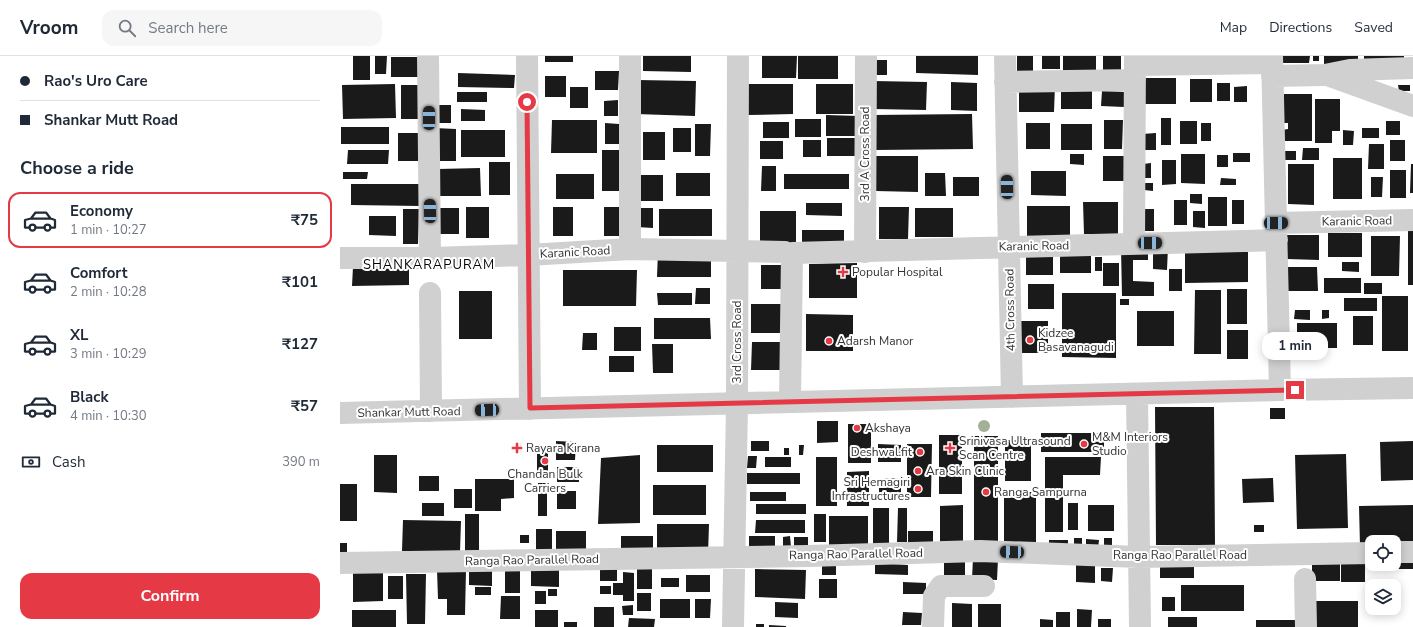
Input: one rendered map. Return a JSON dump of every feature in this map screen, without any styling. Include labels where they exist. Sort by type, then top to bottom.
[{"type":"street","points":[[428,56],[430,258]]},
{"type":"street","points":[[527,56],[530,408]]},
{"type":"street","points":[[630,56],[630,249]]},
{"type":"street","name":"3rd Cross Road","points":[[733,627],[737,404],[738,56]]},
{"type":"street","name":"3rd A Cross Road","points":[[865,252],[866,56]]},
{"type":"street","name":"4th Cross Road","points":[[1005,56],[1012,397]]},
{"type":"street","points":[[1005,82],[1135,67],[1272,65],[1325,75],[1413,106]]},
{"type":"street","points":[[1272,65],[1280,390]]},
{"type":"street","points":[[1134,244],[1135,67]]},
{"type":"street","points":[[1325,75],[1350,70],[1413,68]]},
{"type":"street","name":"Karanic Road","points":[[340,258],[430,258],[528,255],[630,249],[788,253],[865,252],[1008,246],[1134,244],[1413,220]]},
{"type":"street","points":[[788,253],[790,402]]},
{"type":"street","points":[[430,293],[431,411]]},
{"type":"street","name":"Shankar Mutt Road","points":[[340,413],[1413,388]]},
{"type":"street","points":[[1137,394],[1140,627]]},
{"type":"street","name":"Ranga Rao Parallel Road","points":[[340,563],[734,557],[980,551],[1139,557],[1365,553]]},
{"type":"street","points":[[1401,552],[1413,552]]},
{"type":"street","points":[[340,563],[340,571]]},
{"type":"street","points":[[1305,579],[1306,627]]},
{"type":"street","points":[[933,627],[934,596],[941,586],[984,586]]},
{"type":"building","points":[[353,56],[370,56],[370,80],[353,80]]},
{"type":"building","points":[[375,56],[387,56],[386,74],[375,74]]},
{"type":"building","points":[[545,56],[573,56],[573,62],[545,62]]},
{"type":"building","points":[[643,56],[691,56],[691,72],[643,71]]},
{"type":"building","points":[[762,56],[797,56],[796,78],[762,78]]},
{"type":"building","points":[[798,56],[838,56],[838,79],[798,79]]},
{"type":"building","points":[[916,56],[978,56],[978,75],[916,73]]},
{"type":"building","points":[[1017,56],[1033,56],[1033,73],[1017,73]]},
{"type":"building","points":[[1042,56],[1060,56],[1060,69],[1042,69]]},
{"type":"building","points":[[1063,56],[1096,56],[1096,72],[1063,72]]},
{"type":"building","points":[[1103,56],[1121,56],[1121,74],[1103,74]]},
{"type":"building","points":[[1281,56],[1310,56],[1309,63],[1281,63]]},
{"type":"building","points":[[1313,56],[1319,56],[1319,61],[1313,61]]},
{"type":"building","points":[[1324,56],[1358,56],[1358,65],[1324,65]]},
{"type":"building","points":[[1364,56],[1404,56],[1404,61],[1364,61]]},
{"type":"building","points":[[391,57],[418,57],[418,77],[391,77]]},
{"type":"building","points":[[870,60],[887,60],[887,75],[870,75]]},
{"type":"building","points":[[595,71],[619,71],[618,90],[595,90]]},
{"type":"building","points":[[458,73],[515,75],[514,88],[458,87]]},
{"type":"building","points":[[545,76],[566,76],[566,97],[545,97]]},
{"type":"building","points":[[1143,78],[1176,78],[1176,104],[1143,104]]},
{"type":"building","points":[[1190,79],[1212,79],[1212,102],[1190,102]]},
{"type":"building","points":[[637,80],[696,81],[695,116],[636,114]]},
{"type":"building","points":[[873,81],[927,82],[926,110],[873,109]]},
{"type":"building","points":[[951,82],[977,83],[977,111],[951,110]]},
{"type":"building","points":[[1217,83],[1230,83],[1230,101],[1217,101]]},
{"type":"building","points":[[395,84],[396,118],[343,119],[342,85]]},
{"type":"building","points":[[747,84],[793,84],[793,114],[747,115]]},
{"type":"building","points":[[816,84],[853,84],[853,114],[816,114]]},
{"type":"building","points":[[1061,84],[1092,84],[1092,109],[1061,109]]},
{"type":"building","points":[[401,85],[422,85],[422,119],[401,119]]},
{"type":"building","points":[[1019,85],[1055,85],[1054,112],[1019,112]]},
{"type":"building","points":[[1398,85],[1410,85],[1410,91],[1399,91]]},
{"type":"building","points":[[1247,86],[1247,102],[1234,102],[1234,87]]},
{"type":"building","points":[[570,87],[588,87],[588,108],[570,108]]},
{"type":"building","points":[[1102,91],[1125,92],[1124,107],[1101,106]]},
{"type":"building","points":[[457,92],[487,92],[487,102],[457,102]]},
{"type":"building","points":[[1284,94],[1312,94],[1312,141],[1282,141],[1282,130],[1288,129],[1288,123],[1284,123]]},
{"type":"building","points":[[1315,99],[1340,99],[1340,131],[1332,131],[1332,143],[1315,143]]},
{"type":"building","points":[[618,100],[618,116],[604,116],[604,101]]},
{"type":"building","points":[[434,105],[451,105],[451,123],[434,123]]},
{"type":"building","points":[[461,109],[485,110],[485,121],[461,121]]},
{"type":"building","points":[[972,114],[973,149],[874,150],[873,115]]},
{"type":"building","points":[[826,115],[859,116],[859,136],[826,136]]},
{"type":"building","points":[[1161,118],[1171,118],[1171,145],[1161,145]]},
{"type":"building","points":[[795,119],[821,119],[821,137],[795,137]]},
{"type":"building","points":[[552,120],[597,120],[597,153],[551,153]]},
{"type":"building","points":[[1104,120],[1123,120],[1122,149],[1104,149]]},
{"type":"building","points":[[1180,121],[1197,121],[1197,144],[1180,144]]},
{"type":"building","points":[[1386,121],[1400,121],[1400,135],[1386,135]]},
{"type":"building","points":[[763,122],[789,122],[789,138],[763,138]]},
{"type":"building","points":[[605,123],[619,124],[619,144],[605,144]]},
{"type":"building","points":[[1026,123],[1050,123],[1050,149],[1026,149]]},
{"type":"building","points":[[1201,123],[1211,123],[1211,141],[1201,141]]},
{"type":"building","points":[[695,124],[711,124],[710,156],[695,156]]},
{"type":"building","points":[[1061,124],[1092,124],[1092,150],[1061,150]]},
{"type":"building","points":[[341,127],[389,127],[389,144],[341,144]]},
{"type":"building","points":[[434,128],[456,129],[456,161],[434,161]]},
{"type":"building","points":[[673,128],[691,128],[691,152],[673,152]]},
{"type":"building","points":[[1362,128],[1379,128],[1379,138],[1362,138]]},
{"type":"building","points":[[461,130],[505,130],[505,157],[461,157]]},
{"type":"building","points":[[1343,130],[1354,131],[1353,145],[1343,145]]},
{"type":"building","points":[[643,132],[665,132],[665,160],[643,160]]},
{"type":"building","points":[[398,133],[418,133],[418,161],[398,161]]},
{"type":"building","points":[[1156,133],[1156,150],[1142,150],[1142,134]]},
{"type":"building","points":[[827,138],[856,138],[856,156],[827,156]]},
{"type":"building","points":[[803,140],[821,140],[821,157],[803,157]]},
{"type":"building","points":[[1390,140],[1405,140],[1405,161],[1390,161]]},
{"type":"building","points":[[760,141],[783,141],[783,159],[760,159]]},
{"type":"building","points":[[1369,144],[1384,144],[1384,169],[1368,169]]},
{"type":"building","points":[[1303,148],[1319,148],[1319,160],[1302,160]]},
{"type":"building","points":[[348,150],[389,150],[388,164],[347,164]]},
{"type":"building","points":[[602,150],[625,150],[624,191],[602,191]]},
{"type":"building","points":[[1280,151],[1296,151],[1296,160],[1280,160]]},
{"type":"building","points":[[1233,153],[1250,153],[1250,162],[1233,162]]},
{"type":"building","points":[[1070,154],[1084,154],[1084,165],[1070,164]]},
{"type":"building","points":[[1181,154],[1205,154],[1205,184],[1181,183]]},
{"type":"building","points":[[1217,155],[1228,155],[1228,167],[1217,167]]},
{"type":"building","points":[[876,156],[918,156],[918,192],[876,191]]},
{"type":"building","points":[[1103,156],[1125,156],[1125,181],[1103,181]]},
{"type":"building","points":[[1333,158],[1362,158],[1362,199],[1333,199]]},
{"type":"building","points":[[1162,160],[1176,160],[1176,184],[1162,185]]},
{"type":"building","points":[[489,162],[510,162],[510,195],[489,195]]},
{"type":"building","points":[[1151,163],[1151,178],[1143,178],[1143,164]]},
{"type":"building","points":[[1288,164],[1314,164],[1314,205],[1288,204]]},
{"type":"building","points":[[1411,164],[1413,164],[1413,193],[1410,193]]},
{"type":"building","points":[[762,166],[776,166],[776,191],[761,191]]},
{"type":"building","points":[[480,168],[481,196],[438,196],[438,169]]},
{"type":"building","points":[[1390,170],[1406,170],[1406,198],[1390,198]]},
{"type":"building","points":[[1031,171],[1066,171],[1066,196],[1031,195]]},
{"type":"building","points":[[343,172],[368,172],[367,179],[343,179]]},
{"type":"building","points":[[676,173],[710,173],[710,196],[676,196]]},
{"type":"building","points":[[925,173],[945,173],[946,196],[925,196]]},
{"type":"building","points":[[556,174],[594,174],[594,199],[556,199]]},
{"type":"building","points":[[784,174],[849,174],[849,189],[784,189]]},
{"type":"building","points":[[638,175],[663,175],[663,201],[638,201]]},
{"type":"building","points":[[953,177],[979,177],[979,196],[953,196]]},
{"type":"building","points":[[1371,177],[1383,177],[1382,197],[1371,197]]},
{"type":"building","points":[[1221,178],[1236,179],[1236,185],[1220,185]]},
{"type":"building","points":[[1144,183],[1153,183],[1153,191],[1144,190]]},
{"type":"building","points":[[351,184],[420,184],[420,206],[351,205]]},
{"type":"building","points":[[1190,194],[1202,194],[1202,204],[1190,203]]},
{"type":"building","points":[[1208,197],[1227,197],[1227,226],[1208,226]]},
{"type":"building","points":[[1174,200],[1187,200],[1187,225],[1174,225]]},
{"type":"building","points":[[1232,200],[1244,200],[1244,224],[1232,224]]},
{"type":"building","points":[[1083,202],[1118,202],[1118,234],[1084,234]]},
{"type":"building","points":[[806,203],[842,203],[842,216],[806,215]]},
{"type":"building","points":[[1027,206],[1070,206],[1070,237],[1027,237]]},
{"type":"building","points":[[466,207],[489,207],[489,238],[466,238]]},
{"type":"building","points":[[553,207],[573,207],[573,236],[553,236]]},
{"type":"building","points":[[604,207],[622,207],[622,236],[604,236]]},
{"type":"building","points":[[879,207],[909,207],[908,239],[879,239]]},
{"type":"building","points":[[440,208],[459,208],[459,234],[440,234]]},
{"type":"building","points":[[637,208],[653,208],[653,228],[637,227]]},
{"type":"building","points":[[915,208],[953,208],[953,237],[915,237]]},
{"type":"building","points":[[403,209],[419,209],[418,244],[403,244]]},
{"type":"building","points":[[659,209],[712,209],[712,236],[659,236]]},
{"type":"building","points":[[1142,209],[1154,209],[1154,231],[1141,231]]},
{"type":"building","points":[[760,211],[796,211],[796,243],[760,243]]},
{"type":"building","points":[[1193,211],[1205,211],[1205,228],[1193,227]]},
{"type":"building","points":[[369,216],[396,216],[396,236],[369,235]]},
{"type":"building","points":[[1408,226],[1413,226],[1413,285],[1408,285]]},
{"type":"building","points":[[802,230],[844,230],[844,247],[802,247]]},
{"type":"building","points":[[1328,233],[1362,233],[1362,257],[1328,257]]},
{"type":"building","points":[[1287,235],[1319,235],[1319,260],[1287,259]]},
{"type":"building","points":[[1371,236],[1400,236],[1399,276],[1371,276]]},
{"type":"building","points":[[1153,247],[1168,247],[1167,270],[1153,269]]},
{"type":"building","points":[[1121,248],[1148,248],[1148,260],[1133,260],[1133,281],[1154,282],[1154,296],[1122,296]]},
{"type":"building","points":[[1060,249],[1091,249],[1091,273],[1060,273]]},
{"type":"building","points":[[1026,250],[1053,250],[1053,275],[1026,275]]},
{"type":"building","points":[[658,251],[711,252],[711,277],[657,277]]},
{"type":"building","points":[[1185,252],[1248,252],[1248,282],[1185,283]]},
{"type":"building","points":[[1095,257],[1102,257],[1102,271],[1095,271]]},
{"type":"building","points":[[1342,262],[1359,262],[1359,272],[1342,271]]},
{"type":"building","points":[[857,263],[857,298],[809,298],[809,264]]},
{"type":"building","points":[[1103,263],[1119,263],[1119,286],[1103,286]]},
{"type":"building","points":[[761,265],[784,265],[784,289],[761,289]]},
{"type":"building","points":[[353,267],[409,267],[409,285],[352,286]]},
{"type":"building","points":[[1287,267],[1317,267],[1318,291],[1287,291]]},
{"type":"building","points":[[1169,269],[1182,269],[1182,291],[1169,291]]},
{"type":"building","points":[[563,270],[637,270],[636,306],[563,306]]},
{"type":"building","points":[[1324,278],[1361,278],[1361,293],[1324,293]]},
{"type":"building","points":[[1364,283],[1382,283],[1382,294],[1364,294]]},
{"type":"building","points":[[1028,284],[1054,284],[1054,309],[1028,309]]},
{"type":"building","points":[[696,288],[710,288],[710,304],[695,304]]},
{"type":"building","points":[[1227,289],[1247,289],[1247,324],[1227,324]]},
{"type":"building","points":[[1195,290],[1221,290],[1221,354],[1194,354]]},
{"type":"building","points":[[459,291],[492,291],[492,339],[459,339]]},
{"type":"building","points":[[657,293],[692,293],[692,305],[658,305]]},
{"type":"building","points":[[1062,293],[1116,293],[1116,358],[1062,357]]},
{"type":"building","points":[[1382,296],[1408,296],[1408,351],[1382,351]]},
{"type":"building","points":[[1344,298],[1377,298],[1377,311],[1344,311]]},
{"type":"building","points":[[1120,299],[1129,299],[1129,305],[1120,305]]},
{"type":"building","points":[[751,304],[786,304],[786,333],[751,333]]},
{"type":"building","points":[[1295,310],[1310,310],[1310,320],[1294,319]]},
{"type":"building","points":[[1322,310],[1329,310],[1329,318],[1322,319]]},
{"type":"building","points":[[1137,311],[1174,311],[1174,346],[1137,346]]},
{"type":"building","name":"Adarsh Manor","points":[[806,314],[853,315],[853,351],[806,351]]},
{"type":"building","points":[[1353,316],[1373,316],[1373,345],[1353,345]]},
{"type":"building","points":[[654,318],[710,318],[711,339],[654,339]]},
{"type":"building","points":[[1019,321],[1048,321],[1048,353],[1019,353]]},
{"type":"building","points":[[1297,323],[1337,323],[1337,348],[1297,348]]},
{"type":"building","points":[[614,327],[641,327],[641,351],[614,351]]},
{"type":"building","points":[[1227,330],[1248,330],[1248,359],[1227,359]]},
{"type":"building","points":[[583,333],[597,333],[597,350],[582,350]]},
{"type":"building","points":[[752,342],[785,342],[785,370],[751,370]]},
{"type":"building","points":[[652,344],[673,344],[673,373],[653,373]]},
{"type":"building","points":[[609,356],[634,356],[634,372],[609,372]]},
{"type":"building","points":[[1155,407],[1214,407],[1215,545],[1156,545]]},
{"type":"building","points":[[1270,408],[1285,408],[1285,419],[1270,419]]},
{"type":"building","points":[[817,421],[838,421],[838,442],[817,443]]},
{"type":"building","points":[[848,424],[871,424],[871,463],[848,463]]},
{"type":"building","points":[[1041,433],[1104,433],[1104,452],[1041,452]]},
{"type":"building","points":[[939,435],[962,435],[962,494],[939,494]]},
{"type":"building","name":"Ranga Sampurna","points":[[974,436],[998,436],[998,548],[974,547]]},
{"type":"building","points":[[1005,440],[1031,440],[1031,481],[1005,481]]},
{"type":"building","points":[[556,441],[576,442],[575,460],[556,460]]},
{"type":"building","points":[[751,441],[769,441],[769,451],[751,451]]},
{"type":"building","points":[[1413,441],[1413,480],[1381,481],[1380,442]]},
{"type":"building","points":[[878,444],[901,445],[901,462],[878,462]]},
{"type":"building","points":[[907,444],[932,444],[931,497],[907,497]]},
{"type":"building","points":[[657,445],[713,445],[713,472],[657,472]]},
{"type":"building","points":[[799,445],[804,445],[803,455],[799,455]]},
{"type":"building","points":[[537,448],[548,448],[548,475],[537,475]]},
{"type":"building","points":[[784,448],[789,448],[789,455],[784,455]]},
{"type":"building","points":[[1346,454],[1348,528],[1297,529],[1295,455]]},
{"type":"building","points":[[374,455],[397,455],[397,493],[374,492]]},
{"type":"building","points":[[640,455],[640,523],[598,524],[601,458]]},
{"type":"building","points":[[748,456],[757,456],[756,468],[747,468]]},
{"type":"building","points":[[765,457],[791,457],[791,467],[765,467]]},
{"type":"building","points":[[816,457],[837,457],[837,506],[816,506]]},
{"type":"building","points":[[1045,457],[1101,457],[1100,475],[1063,475],[1063,532],[1045,532]]},
{"type":"building","points":[[557,467],[579,467],[579,482],[557,482]]},
{"type":"building","points":[[869,471],[869,506],[847,506],[847,472]]},
{"type":"building","points":[[747,473],[800,473],[800,484],[747,484]]},
{"type":"building","points":[[419,476],[439,476],[439,491],[419,491]]},
{"type":"building","points":[[901,478],[901,497],[879,497],[879,479]]},
{"type":"building","points":[[1273,478],[1274,502],[1243,503],[1242,479]]},
{"type":"building","points":[[475,479],[514,479],[514,498],[501,499],[501,511],[475,511]]},
{"type":"building","points":[[538,483],[547,483],[547,516],[538,516]]},
{"type":"building","points":[[340,484],[357,484],[357,521],[340,521]]},
{"type":"building","points":[[653,485],[706,485],[706,515],[653,515]]},
{"type":"building","points":[[454,489],[472,489],[472,508],[454,508]]},
{"type":"building","points":[[557,491],[576,491],[576,509],[557,509]]},
{"type":"building","points":[[750,492],[786,492],[786,501],[750,501]]},
{"type":"building","points":[[1004,492],[1036,492],[1036,547],[1004,547]]},
{"type":"building","points":[[422,503],[444,503],[444,516],[422,516]]},
{"type":"building","points":[[1068,503],[1078,503],[1078,530],[1068,530]]},
{"type":"building","points":[[756,504],[806,504],[806,514],[756,514]]},
{"type":"building","points":[[963,505],[963,546],[940,546],[940,506]]},
{"type":"building","points":[[1088,505],[1114,505],[1114,531],[1088,531]]},
{"type":"building","points":[[1413,505],[1413,544],[1401,543],[1401,535],[1365,535],[1365,546],[1360,546],[1359,506]]},
{"type":"building","points":[[873,508],[889,508],[889,545],[873,545]]},
{"type":"building","points":[[898,508],[907,508],[907,542],[897,542]]},
{"type":"building","points":[[465,514],[479,514],[479,555],[465,555]]},
{"type":"building","points":[[814,514],[826,514],[826,542],[814,542]]},
{"type":"building","points":[[829,516],[868,516],[868,549],[829,549]]},
{"type":"building","points":[[403,520],[461,521],[460,552],[402,551]]},
{"type":"building","points":[[756,520],[805,520],[805,533],[755,533]]},
{"type":"building","points":[[657,524],[709,524],[708,555],[657,555]]},
{"type":"building","points":[[1254,525],[1264,525],[1264,532],[1254,532]]},
{"type":"building","points":[[536,529],[552,529],[552,556],[536,556]]},
{"type":"building","points":[[556,531],[586,531],[586,554],[556,554]]},
{"type":"building","points":[[908,531],[933,531],[933,547],[908,547]]},
{"type":"building","points":[[520,535],[529,535],[529,543],[520,543]]},
{"type":"building","points":[[621,536],[653,536],[653,553],[621,553]]},
{"type":"building","points":[[749,536],[775,536],[775,551],[749,551]]},
{"type":"building","points":[[790,536],[791,547],[783,547],[783,537]]},
{"type":"building","points":[[794,537],[808,537],[808,547],[794,548]]},
{"type":"building","points":[[1074,538],[1082,538],[1082,546],[1074,546]]},
{"type":"building","points":[[1104,538],[1112,538],[1112,547],[1104,547]]},
{"type":"building","points":[[1086,539],[1099,540],[1098,549],[1086,549]]},
{"type":"building","points":[[1049,540],[1068,540],[1068,548],[1049,548]]},
{"type":"building","points":[[340,543],[347,543],[347,560],[340,560]]},
{"type":"building","points":[[1401,556],[1413,556],[1413,569],[1401,569]]},
{"type":"building","points":[[1312,557],[1340,557],[1340,581],[1312,581]]},
{"type":"building","points":[[1365,557],[1365,582],[1341,582],[1341,558]]},
{"type":"building","points":[[973,558],[998,559],[997,580],[972,579]]},
{"type":"building","points":[[944,560],[965,560],[965,582],[944,581]]},
{"type":"building","points":[[822,563],[836,563],[836,575],[822,575]]},
{"type":"building","points":[[875,563],[908,565],[908,575],[875,574]]},
{"type":"building","points":[[600,564],[617,564],[617,581],[600,581]]},
{"type":"building","points":[[1076,564],[1095,565],[1095,583],[1076,582]]},
{"type":"building","points":[[1160,564],[1194,564],[1194,578],[1160,578]]},
{"type":"building","points":[[531,567],[559,568],[559,587],[531,586]]},
{"type":"building","points":[[637,567],[652,567],[652,589],[637,589]]},
{"type":"building","points":[[469,568],[492,568],[492,586],[469,585]]},
{"type":"building","points":[[1101,568],[1113,568],[1112,582],[1101,581]]},
{"type":"building","points":[[755,569],[806,570],[805,599],[755,597]]},
{"type":"building","points":[[437,570],[466,570],[465,615],[447,615],[447,599],[438,599]]},
{"type":"building","points":[[505,570],[520,570],[520,593],[505,593]]},
{"type":"building","points":[[353,572],[383,572],[383,601],[353,602]]},
{"type":"building","points":[[623,572],[634,573],[634,601],[623,601],[623,595],[613,595],[613,583],[623,583]]},
{"type":"building","points":[[406,574],[426,574],[425,624],[407,624]]},
{"type":"building","points":[[686,575],[710,575],[710,592],[686,592]]},
{"type":"building","points":[[388,576],[403,576],[403,599],[388,599]]},
{"type":"building","points":[[661,578],[679,578],[679,587],[661,587]]},
{"type":"building","points":[[819,579],[837,579],[837,598],[819,598]]},
{"type":"building","points":[[903,582],[926,583],[926,594],[903,594]]},
{"type":"building","points":[[1181,585],[1244,585],[1244,611],[1181,611]]},
{"type":"building","points":[[600,586],[611,586],[611,594],[600,594]]},
{"type":"building","points":[[475,587],[491,587],[491,595],[475,595]]},
{"type":"building","points":[[548,589],[557,589],[557,596],[548,596]]},
{"type":"building","points":[[535,591],[546,591],[546,604],[535,604]]},
{"type":"building","points":[[637,593],[651,593],[651,611],[637,611]]},
{"type":"building","points":[[501,596],[520,596],[520,619],[500,619]]},
{"type":"building","points":[[1162,597],[1175,597],[1175,611],[1162,611]]},
{"type":"building","points":[[660,599],[690,599],[690,618],[660,618]]},
{"type":"building","points":[[695,599],[711,599],[710,618],[695,618]]},
{"type":"building","points":[[1314,601],[1358,601],[1358,627],[1314,627]]},
{"type":"building","points":[[775,602],[798,603],[798,618],[775,617]]},
{"type":"building","points":[[952,603],[972,604],[972,627],[952,627]]},
{"type":"building","points":[[978,604],[1001,604],[1001,627],[978,627]]},
{"type":"building","points":[[633,605],[633,615],[623,615],[622,606]]},
{"type":"building","points":[[594,607],[614,607],[614,627],[594,627]]},
{"type":"building","points":[[1077,609],[1092,610],[1091,627],[1077,627]]},
{"type":"building","points":[[352,610],[396,610],[396,627],[352,627]]},
{"type":"building","points":[[535,610],[558,610],[558,627],[535,627]]},
{"type":"building","points":[[903,612],[922,613],[921,625],[902,625]]},
{"type":"building","points":[[1056,612],[1070,612],[1070,627],[1056,627]]},
{"type":"building","points":[[1168,617],[1197,617],[1197,627],[1168,627]]},
{"type":"building","points":[[629,618],[655,619],[654,627],[628,627]]},
{"type":"building","points":[[1040,619],[1053,620],[1053,627],[1040,627]]},
{"type":"building","points":[[1098,619],[1111,619],[1111,627],[1098,627]]},
{"type":"building","points":[[1256,620],[1296,620],[1296,627],[1256,627]]},
{"type":"building","points":[[564,622],[577,622],[577,627],[564,627]]},
{"type":"building","points":[[756,624],[764,624],[764,627],[756,627]]},
{"type":"building","points":[[769,625],[786,626],[786,627],[769,627]]},
{"type":"place","name":"Popular Hospital","points":[[843,272]]},
{"type":"place","name":"Kidzee Basavanagudi","points":[[1030,340]]},
{"type":"place","name":"Adarsh Manor","points":[[829,341]]},
{"type":"place","name":"Akshaya","points":[[857,428]]},
{"type":"place","name":"M&M Interiors Studio","points":[[1084,444]]},
{"type":"place","name":"Rayara Kirana","points":[[517,448]]},
{"type":"place","name":"Srinivasa Ultrasound Scan Centre","points":[[950,448]]},
{"type":"place","name":"Deshwal.fit","points":[[920,452]]},
{"type":"place","name":"Chandan Bulk Carriers","points":[[545,461]]},
{"type":"place","name":"Ara Skin Clinic","points":[[918,471]]},
{"type":"place","name":"Sri Hemagiri Infrastructures","points":[[918,489]]},
{"type":"place","name":"Ranga Sampurna","points":[[986,492]]},
{"type":"district","name":"SHANKARAPURAM","points":[[429,265]]},
{"type":"route","points":[[527,102],[530,408],[1295,390]]}]
